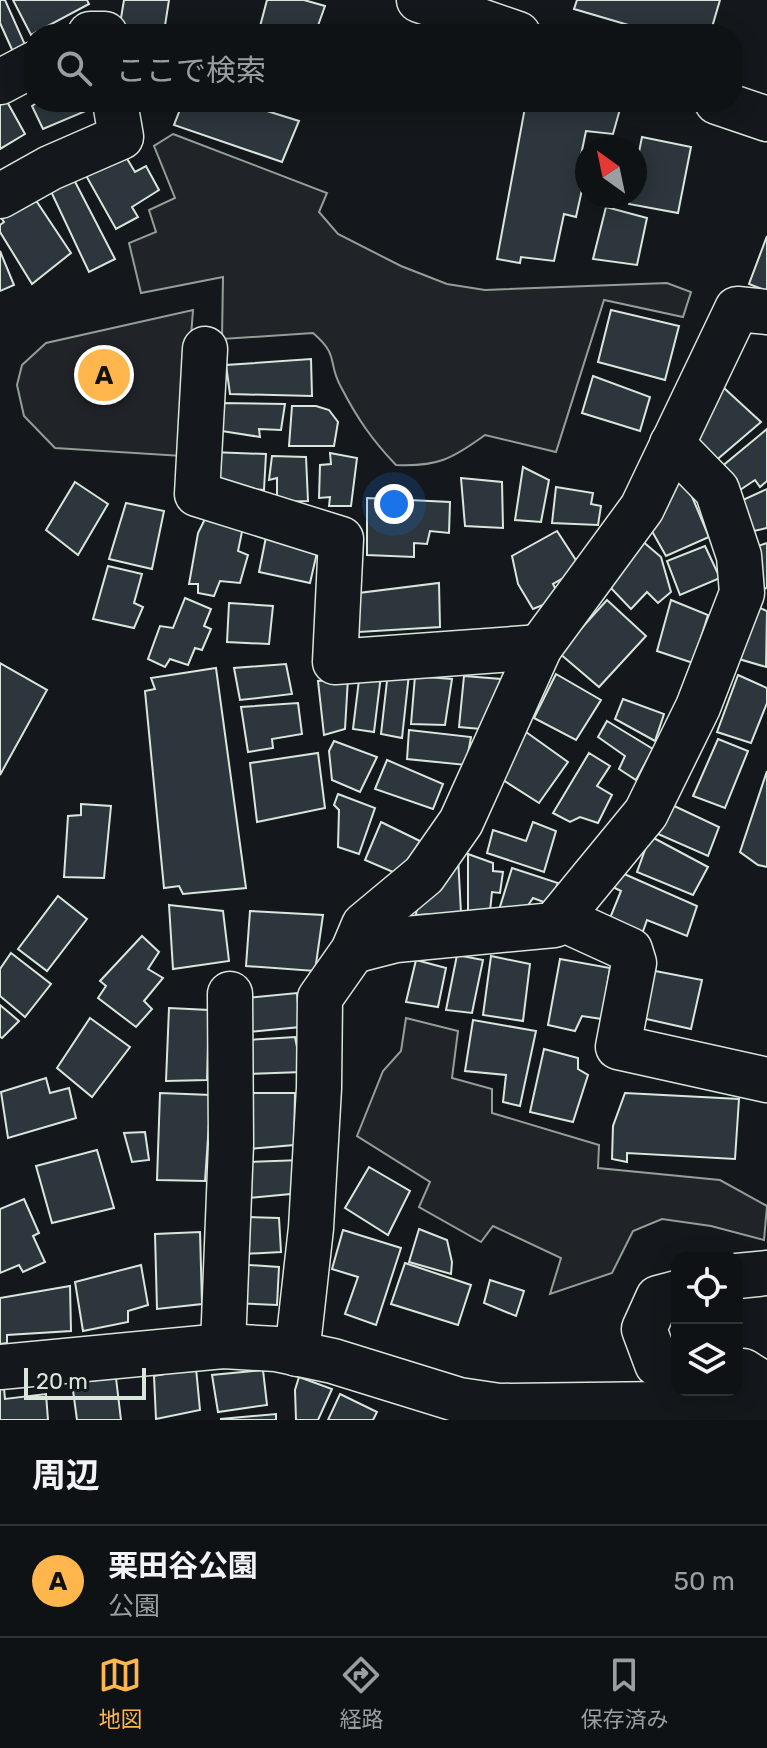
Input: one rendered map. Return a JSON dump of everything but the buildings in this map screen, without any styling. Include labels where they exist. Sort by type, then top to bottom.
[{"type":"street","points":[[419,0],[489,24]]},
{"type":"street","points":[[0,82],[24,69]]},
{"type":"street","points":[[743,111],[767,119]]},
{"type":"street","points":[[0,196],[50,168],[121,137],[117,112]]},
{"type":"street","points":[[297,1354],[312,1212],[320,998],[353,951],[364,925],[424,875],[461,822],[540,647],[642,508],[672,444],[752,310]]},
{"type":"street","points":[[205,349],[197,494],[341,539],[335,662],[540,647]]},
{"type":"street","points":[[353,951],[396,940],[554,925],[646,813],[698,707],[742,593],[739,556],[717,490],[672,444]]},
{"type":"street","points":[[560,918],[630,950],[634,963],[618,1047],[767,1080]]},
{"type":"street","points":[[223,1346],[231,1144],[230,994]]},
{"type":"street","points":[[743,1275],[767,1273]]},
{"type":"street","points":[[671,1295],[658,1298],[644,1329],[657,1364],[671,1370]]},
{"type":"street","points":[[0,1367],[223,1346],[276,1349],[333,1361],[433,1406],[459,1400],[499,1406],[745,1403],[767,1412]]},
{"type":"street","points":[[743,1371],[767,1386]]},
{"type":"shaded area","points":[[173,134],[327,193],[319,212],[338,234],[401,266],[447,284],[485,290],[667,283],[691,292],[683,317],[604,300],[556,452],[485,435],[444,460],[423,465],[396,465],[359,419],[337,378],[327,348],[313,333],[222,339],[223,277],[141,293],[129,243],[156,232],[149,210],[175,198],[154,146]]},
{"type":"shaded area","points":[[193,310],[182,456],[55,448],[24,416],[17,385],[22,365],[46,343]]},
{"type":"shaded area","points":[[406,1018],[458,1031],[452,1078],[492,1089],[492,1113],[599,1145],[598,1168],[720,1180],[767,1206],[764,1240],[711,1226],[662,1219],[633,1231],[612,1273],[550,1294],[561,1258],[493,1226],[481,1242],[419,1207],[430,1182],[357,1136],[383,1071],[401,1051]]},
{"type":"place","name":"栗田谷公園","points":[[104,375]]}]
